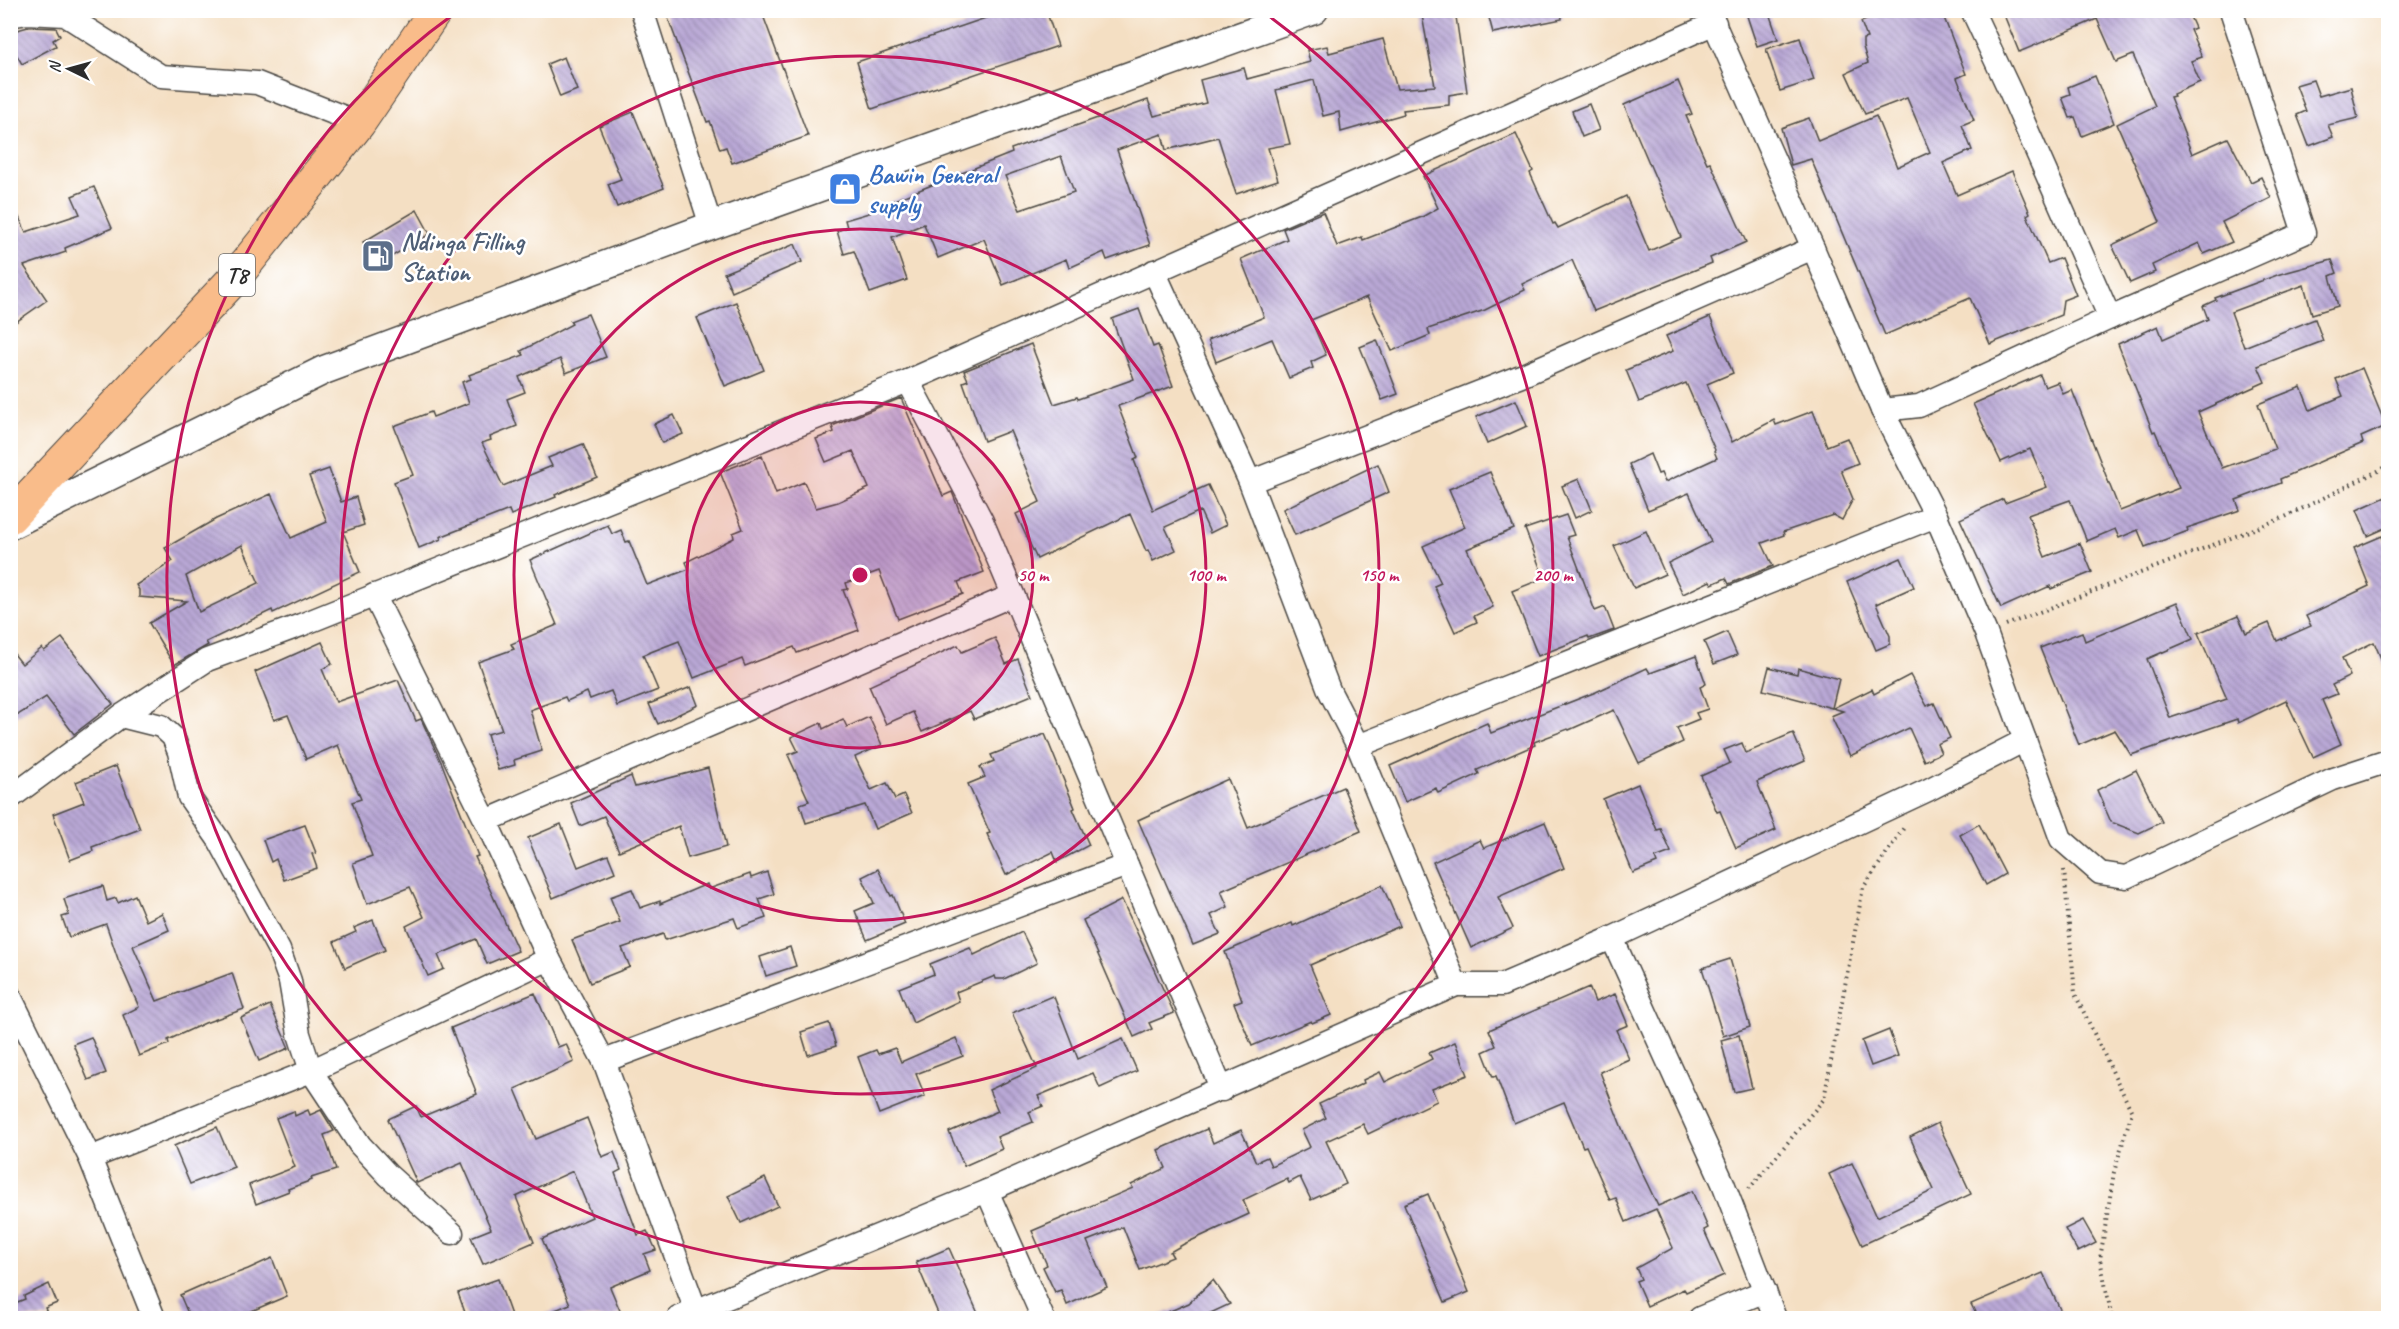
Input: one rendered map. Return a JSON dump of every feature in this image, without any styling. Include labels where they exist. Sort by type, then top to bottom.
[{"type":"highway","name":"T8","points":[[10,517],[232,281],[359,123],[436,10]]},
{"type":"street","points":[[642,10],[711,226]]},
{"type":"street","points":[[10,525],[324,370],[711,226],[1314,10]]},
{"type":"street","points":[[1972,10],[2110,318]]},
{"type":"street","points":[[10,16],[27,13],[65,15],[161,76],[257,83],[359,123]]},
{"type":"street","points":[[1882,410],[1919,406],[2110,318],[2304,233],[2233,13]]},
{"type":"street","points":[[10,798],[121,716],[207,660],[908,381],[1712,17],[1882,410],[1936,516],[1986,633],[2061,839],[2100,873],[2126,877],[2333,779],[2388,761]]},
{"type":"street","points":[[1250,482],[1521,376],[1813,248]]},
{"type":"street","points":[[1154,271],[1250,482],[1329,690],[1358,746],[1456,985]]},
{"type":"street","points":[[908,381],[982,521],[1221,1090]]},
{"type":"street","points":[[1358,746],[1936,516]]},
{"type":"street","points":[[374,595],[486,820],[549,959],[604,1061],[687,1315],[987,1191],[1456,985],[1502,985],[1612,938],[1928,790],[2025,740]]},
{"type":"street","points":[[486,820],[1013,595]]},
{"type":"street","points":[[121,716],[161,726],[173,737],[179,752],[189,797],[219,840],[279,950],[290,981],[299,1034],[311,1071],[360,1144],[388,1175],[452,1233]]},
{"type":"street","points":[[604,1061],[1127,866]]},
{"type":"street","points":[[1612,938],[1733,1208],[1775,1318]]},
{"type":"street","points":[[90,1158],[311,1071],[549,959]]},
{"type":"street","points":[[10,996],[90,1158],[154,1318]]},
{"type":"street","points":[[987,1191],[1043,1318]]},
{"type":"street","points":[[1700,1318],[1765,1291]]},
{"type":"path","points":[[1986,633],[2285,517],[2388,466]]},
{"type":"path","points":[[1733,1208],[1824,1099],[1863,888],[1928,790]]},
{"type":"path","points":[[2061,839],[2075,994],[2132,1112],[2114,1172],[2100,1259],[2112,1318]]},
{"type":"building","points":[[665,10],[761,10],[808,136],[732,163],[726,147],[720,149],[710,121],[707,122]]},
{"type":"building","points":[[1009,10],[1046,10],[1058,46],[872,109],[857,62]]},
{"type":"building","points":[[1421,10],[1455,10],[1467,92],[1449,95],[1449,105],[1403,110],[1404,114],[1341,132],[1339,112],[1323,116],[1314,80],[1276,90],[1290,144],[1268,148],[1278,180],[1236,194],[1218,137],[1166,150],[1162,134],[1117,150],[1150,245],[1107,260],[1104,252],[1069,268],[1066,259],[1003,285],[984,239],[938,258],[924,224],[892,237],[907,280],[870,293],[854,251],[844,254],[837,231],[847,227],[845,220],[889,207],[887,203],[1012,153],[1011,149],[1148,100],[1154,116],[1206,103],[1200,80],[1244,68],[1247,79],[1310,62],[1307,50],[1327,46],[1329,53],[1383,39],[1397,89],[1435,86]],"holes":[[[1061,156],[1074,192],[1020,210],[1005,176]]]},
{"type":"building","points":[[1487,10],[1561,10],[1562,19],[1493,33]]},
{"type":"building","points":[[1749,10],[1768,10],[1778,39],[1757,46],[1747,16],[1750,15]]},
{"type":"building","points":[[1892,10],[1941,10],[1966,74],[1957,78],[1974,120],[1962,125],[1972,150],[1943,163],[1957,195],[2012,171],[2030,213],[2027,215],[2048,263],[2061,258],[2076,295],[2063,300],[2061,315],[1990,344],[1970,298],[1885,335],[1811,159],[1791,165],[1781,128],[1809,118],[1818,141],[1876,116],[1897,167],[1930,152],[1907,98],[1865,114],[1846,73],[1868,63],[1863,47],[1863,39],[1867,38],[1861,22]]},
{"type":"building","points":[[2002,10],[2187,10],[2195,28],[2190,30],[2202,57],[2191,61],[2200,82],[2170,97],[2192,154],[2228,138],[2251,182],[2261,177],[2271,198],[2222,222],[2232,242],[2204,254],[2199,243],[2152,265],[2155,272],[2130,283],[2112,245],[2160,222],[2117,124],[2155,106],[2133,55],[2116,62],[2097,19],[2019,52]]},
{"type":"building","points":[[28,27],[56,28],[60,36],[53,40],[56,46],[22,64],[10,43],[10,32]]},
{"type":"building","points":[[1800,38],[1814,80],[1780,91],[1766,49]]},
{"type":"building","points":[[564,57],[577,90],[560,97],[547,64]]},
{"type":"building","points":[[2095,76],[2114,123],[2082,136],[2075,117],[2070,118],[2062,97],[2070,94],[2068,87]]},
{"type":"building","points":[[2313,80],[2319,96],[2351,87],[2358,118],[2328,125],[2333,137],[2309,146],[2297,115],[2306,111],[2296,85]]},
{"type":"building","points":[[1678,81],[1692,114],[1686,116],[1707,163],[1710,162],[1746,242],[1710,258],[1712,263],[1594,311],[1572,260],[1522,284],[1525,290],[1485,310],[1428,329],[1430,335],[1392,351],[1367,297],[1311,320],[1326,355],[1311,362],[1313,368],[1289,378],[1272,339],[1216,362],[1208,340],[1264,317],[1241,259],[1287,239],[1283,229],[1323,212],[1337,246],[1362,237],[1363,240],[1422,217],[1438,208],[1423,176],[1516,134],[1533,171],[1530,173],[1553,224],[1555,223],[1558,228],[1626,196],[1649,251],[1681,237],[1624,105]]},
{"type":"building","points":[[1589,104],[1599,130],[1582,137],[1572,111]]},
{"type":"building","points":[[633,112],[664,188],[617,207],[608,184],[621,179],[599,126]]},
{"type":"building","points":[[94,187],[112,228],[65,248],[66,252],[24,266],[47,300],[10,326],[10,198],[26,232],[80,214],[72,196]]},
{"type":"building","points":[[417,210],[430,234],[377,265],[363,242]]},
{"type":"building","points":[[795,244],[802,262],[732,292],[724,273]]},
{"type":"building","points":[[2332,260],[2337,273],[2330,276],[2338,306],[2312,314],[2304,285],[2231,312],[2244,347],[2315,319],[2323,341],[2258,366],[2265,382],[2198,412],[2222,468],[2275,449],[2258,404],[2301,387],[2310,410],[2343,396],[2336,379],[2362,368],[2386,426],[2361,437],[2363,443],[2280,479],[2281,483],[2236,500],[2240,510],[2187,528],[2188,531],[2145,547],[2138,530],[2119,538],[2115,529],[2087,541],[2070,500],[2028,515],[2045,557],[2080,543],[2092,572],[2051,589],[2050,586],[2001,608],[1960,519],[2003,499],[2005,503],[2047,487],[2030,449],[2001,462],[1973,404],[2040,375],[2045,387],[2058,382],[2063,394],[2072,390],[2120,511],[2179,488],[2155,431],[2153,432],[2118,344],[2158,326],[2163,339],[2208,319],[2203,306],[2216,300],[2215,298],[2280,274]]},
{"type":"building","points":[[736,302],[764,370],[725,386],[697,318]]},
{"type":"building","points":[[1139,309],[1153,347],[1158,345],[1173,386],[1118,406],[1138,458],[1134,460],[1153,510],[1208,485],[1226,525],[1210,533],[1200,511],[1165,527],[1176,550],[1153,561],[1148,550],[1146,551],[1130,514],[1037,559],[1016,514],[1040,502],[1010,431],[984,441],[963,382],[968,380],[964,371],[1031,344],[1054,404],[1077,397],[1078,399],[1134,379],[1112,319]]},
{"type":"building","points":[[588,314],[606,357],[566,373],[560,359],[519,377],[525,392],[507,399],[517,426],[490,437],[491,440],[482,443],[503,486],[552,466],[548,458],[583,444],[597,477],[511,515],[509,510],[440,537],[441,539],[419,548],[394,482],[413,475],[394,426],[431,412],[433,417],[469,403],[462,382],[471,379],[469,375],[524,355],[521,351],[572,324],[570,321]]},
{"type":"building","points":[[1710,317],[1733,373],[1707,384],[1732,442],[1774,420],[1776,425],[1813,411],[1827,446],[1847,438],[1858,463],[1841,470],[1853,499],[1842,520],[1833,515],[1783,532],[1784,535],[1762,543],[1773,566],[1729,584],[1726,578],[1712,584],[1710,581],[1683,594],[1668,563],[1711,542],[1689,493],[1648,510],[1629,464],[1650,454],[1658,474],[1661,473],[1665,482],[1717,458],[1715,450],[1686,383],[1639,402],[1626,370],[1673,351],[1666,336]]},
{"type":"building","points":[[1377,340],[1398,394],[1382,400],[1360,347]]},
{"type":"building","points":[[901,398],[943,496],[952,492],[984,572],[958,582],[963,594],[898,619],[879,571],[846,583],[848,589],[843,590],[859,630],[797,653],[794,647],[745,666],[742,659],[694,678],[679,641],[643,655],[658,690],[617,706],[611,691],[590,699],[587,692],[567,701],[565,697],[530,710],[542,751],[514,760],[515,765],[498,770],[487,734],[502,730],[478,662],[514,649],[511,644],[557,625],[530,560],[608,525],[612,534],[621,530],[626,542],[629,541],[647,585],[689,569],[686,562],[734,538],[733,533],[743,529],[720,472],[762,456],[776,494],[804,482],[816,508],[838,502],[869,488],[853,451],[826,462],[816,439],[834,432],[832,426]]},
{"type":"building","points":[[1516,400],[1527,426],[1487,444],[1476,417]]},
{"type":"building","points":[[674,415],[683,434],[662,443],[654,424]]},
{"type":"building","points":[[1378,464],[1389,492],[1295,535],[1283,509]]},
{"type":"building","points":[[329,469],[341,502],[356,497],[364,525],[343,532],[360,572],[273,613],[272,610],[206,642],[208,645],[174,665],[149,623],[187,601],[139,597],[136,585],[173,561],[165,548],[216,519],[271,494],[291,538],[327,522],[309,476]],"holes":[[[242,545],[259,583],[199,612],[186,576]]]},
{"type":"building","points":[[1490,472],[1514,529],[1467,549],[1493,607],[1474,616],[1477,622],[1455,632],[1434,586],[1441,583],[1423,546],[1465,527],[1449,489]]},
{"type":"building","points":[[1579,479],[1592,510],[1575,518],[1562,486]]},
{"type":"building","points":[[2388,496],[2388,527],[2368,536],[2357,510]]},
{"type":"building","points":[[1566,515],[1574,535],[1567,537],[1595,611],[1605,607],[1614,630],[1589,639],[1588,636],[1538,656],[1512,591],[1544,578],[1525,529]]},
{"type":"building","points":[[1646,531],[1665,574],[1634,588],[1614,546]]},
{"type":"building","points":[[2382,536],[2388,550],[2388,675],[2374,642],[2342,658],[2350,676],[2332,685],[2337,694],[2322,700],[2341,744],[2313,757],[2286,700],[2238,723],[2237,719],[2131,755],[2115,730],[2079,745],[2040,648],[2082,632],[2085,641],[2177,602],[2193,639],[2147,659],[2170,718],[2227,699],[2198,633],[2238,616],[2246,633],[2269,623],[2277,641],[2311,626],[2306,616],[2369,586],[2354,548]]},
{"type":"building","points":[[1901,558],[1914,587],[1876,604],[1890,636],[1890,644],[1876,650],[1847,582]]},
{"type":"building","points":[[1727,632],[1737,655],[1714,664],[1704,642]]},
{"type":"building","points":[[62,638],[113,704],[74,734],[46,697],[10,720],[10,649],[22,664],[42,648],[44,651]]},
{"type":"building","points":[[995,638],[1006,664],[1018,659],[1032,695],[974,719],[970,711],[922,732],[913,712],[886,724],[869,686],[958,645],[962,652]]},
{"type":"building","points":[[322,642],[332,664],[322,669],[336,702],[398,680],[416,721],[421,719],[442,764],[478,856],[475,857],[518,951],[487,964],[476,939],[438,955],[444,969],[428,976],[406,926],[424,917],[410,887],[367,904],[353,863],[372,856],[352,802],[361,799],[338,745],[306,759],[288,715],[274,720],[255,672]]},
{"type":"building","points":[[1696,656],[1706,684],[1700,687],[1708,709],[1696,713],[1699,719],[1677,728],[1683,742],[1639,763],[1614,710],[1569,730],[1534,742],[1535,745],[1477,770],[1479,774],[1438,793],[1436,788],[1405,802],[1390,766],[1487,723],[1491,733],[1596,692],[1647,668],[1650,673]]},
{"type":"building","points":[[1769,667],[1797,674],[1798,668],[1839,679],[1832,708],[1763,690]]},
{"type":"building","points":[[1910,675],[1927,706],[1934,703],[1950,738],[1937,744],[1941,753],[1924,761],[1909,728],[1850,756],[1831,716],[1843,711],[1833,708],[1872,689],[1874,694]]},
{"type":"building","points":[[691,687],[698,705],[658,724],[649,704]]},
{"type":"building","points":[[869,717],[882,745],[855,757],[871,790],[887,783],[895,799],[904,795],[912,813],[875,829],[865,805],[806,823],[800,804],[809,801],[788,755],[798,751],[791,737],[821,723],[823,729],[843,719],[847,727]]},
{"type":"building","points":[[1793,733],[1805,761],[1757,782],[1776,830],[1736,848],[1701,776],[1730,763],[1724,750],[1742,743],[1746,753]]},
{"type":"building","points":[[1045,734],[1089,845],[1057,862],[1053,852],[1006,875],[968,784],[985,777],[980,767],[994,761],[991,755]]},
{"type":"building","points":[[116,766],[140,829],[92,847],[93,851],[70,860],[53,814],[84,802],[76,782]]},
{"type":"building","points":[[708,768],[726,847],[688,858],[679,826],[619,851],[604,816],[580,826],[571,803],[631,776],[635,787]]},
{"type":"building","points":[[2136,770],[2162,822],[2139,833],[2111,822],[2097,790]]},
{"type":"building","points":[[1228,779],[1248,828],[1343,787],[1361,831],[1221,891],[1228,907],[1211,915],[1220,934],[1193,945],[1138,820]]},
{"type":"building","points":[[1638,784],[1657,830],[1661,829],[1671,852],[1655,858],[1657,863],[1633,873],[1603,799]]},
{"type":"building","points":[[1545,822],[1564,868],[1498,897],[1513,928],[1471,948],[1433,862],[1480,840],[1484,848]]},
{"type":"building","points":[[561,824],[578,867],[608,855],[615,872],[553,898],[528,838]]},
{"type":"building","points":[[1979,824],[2005,874],[1986,885],[1960,835]]},
{"type":"building","points":[[305,825],[316,853],[312,854],[317,868],[284,880],[276,859],[271,862],[263,840]]},
{"type":"building","points":[[878,869],[891,896],[893,895],[905,924],[867,940],[855,911],[874,903],[862,877]]},
{"type":"building","points":[[767,872],[774,894],[759,899],[766,918],[738,928],[734,918],[665,940],[663,934],[622,948],[630,967],[590,983],[572,940],[620,922],[610,897],[632,889],[640,908],[660,901],[660,904],[707,884],[709,889],[750,874],[751,878]]},
{"type":"building","points":[[1382,885],[1400,926],[1310,965],[1331,1015],[1252,1046],[1234,1003],[1242,1000],[1225,952],[1292,923],[1293,926]]},
{"type":"building","points":[[103,886],[107,901],[116,898],[118,903],[135,895],[146,921],[162,913],[169,930],[133,946],[157,1001],[232,973],[244,1009],[205,1023],[168,1040],[169,1044],[139,1056],[123,1015],[139,1007],[106,924],[69,937],[62,917],[69,915],[64,899]]},
{"type":"building","points":[[1122,900],[1174,1013],[1149,1023],[1152,1029],[1134,1037],[1083,920]]},
{"type":"building","points":[[373,920],[385,950],[345,968],[334,942],[356,932],[354,928]]},
{"type":"building","points":[[1022,932],[1037,963],[1004,979],[996,979],[995,976],[956,992],[959,1001],[913,1023],[899,988],[934,974],[930,964],[970,948],[974,955]]},
{"type":"building","points":[[790,947],[796,966],[766,976],[760,957]]},
{"type":"building","points":[[1730,959],[1750,1027],[1723,1036],[1702,968]]},
{"type":"building","points":[[1589,987],[1595,1002],[1615,994],[1628,1025],[1616,1030],[1629,1059],[1600,1072],[1643,1175],[1658,1206],[1692,1191],[1708,1228],[1704,1230],[1724,1275],[1686,1292],[1684,1289],[1647,1306],[1636,1281],[1641,1279],[1636,1268],[1673,1248],[1656,1209],[1626,1222],[1616,1198],[1610,1200],[1586,1146],[1583,1147],[1564,1102],[1514,1123],[1496,1076],[1493,1077],[1483,1052],[1496,1046],[1489,1030]]},
{"type":"building","points":[[535,993],[558,1047],[566,1044],[574,1062],[515,1089],[536,1139],[587,1118],[602,1157],[614,1152],[621,1170],[615,1173],[638,1235],[647,1231],[656,1250],[644,1254],[650,1270],[610,1287],[621,1313],[609,1318],[536,1318],[570,1304],[542,1239],[592,1217],[573,1171],[516,1197],[534,1242],[483,1264],[471,1237],[491,1229],[462,1163],[417,1183],[388,1119],[416,1106],[421,1117],[477,1094],[451,1028]]},
{"type":"building","points":[[1052,996],[1078,1059],[1123,1039],[1137,1071],[1100,1088],[1093,1073],[1038,1096],[1043,1106],[1029,1112],[1033,1122],[997,1137],[1002,1149],[964,1166],[949,1132],[998,1111],[989,1090],[1037,1068],[1012,1013]]},
{"type":"building","points":[[270,1005],[289,1048],[259,1061],[241,1018]]},
{"type":"building","points":[[829,1023],[836,1046],[808,1055],[801,1032]]},
{"type":"building","points":[[1889,1030],[1898,1056],[1871,1066],[1862,1041]]},
{"type":"building","points":[[1739,1035],[1752,1088],[1734,1092],[1721,1040]]},
{"type":"building","points":[[91,1037],[106,1073],[88,1080],[73,1044]]},
{"type":"building","points":[[956,1038],[963,1056],[916,1074],[925,1096],[879,1114],[858,1057],[876,1050],[878,1054],[895,1048],[901,1062]]},
{"type":"building","points":[[1455,1042],[1468,1075],[1432,1089],[1437,1101],[1368,1134],[1363,1124],[1326,1141],[1346,1184],[1311,1200],[1300,1177],[1289,1183],[1287,1179],[1243,1200],[1249,1214],[1184,1244],[1170,1252],[1173,1257],[1140,1270],[1123,1227],[1087,1241],[1107,1287],[1067,1305],[1061,1290],[1055,1292],[1043,1267],[1047,1265],[1032,1231],[1133,1188],[1131,1185],[1166,1168],[1158,1150],[1207,1129],[1213,1143],[1241,1130],[1256,1162],[1267,1157],[1271,1166],[1310,1147],[1302,1130],[1326,1118],[1319,1104],[1364,1083],[1363,1080],[1380,1072],[1385,1082],[1432,1059],[1429,1053]]},
{"type":"building","points":[[308,1110],[310,1115],[321,1110],[334,1131],[324,1135],[336,1170],[311,1178],[312,1180],[288,1189],[289,1191],[256,1204],[249,1185],[295,1167],[276,1118],[294,1111],[295,1116]]},
{"type":"building","points":[[1938,1123],[1971,1194],[1862,1245],[1829,1174],[1852,1163],[1877,1217],[1934,1190],[1910,1137]]},
{"type":"building","points":[[217,1127],[234,1167],[190,1184],[174,1146]]},
{"type":"building","points":[[765,1178],[778,1206],[741,1223],[728,1196]]},
{"type":"building","points":[[1428,1194],[1469,1292],[1445,1302],[1404,1204]]},
{"type":"building","points":[[2083,1220],[2096,1243],[2078,1252],[2065,1229]]},
{"type":"building","points":[[949,1248],[980,1318],[940,1318],[916,1262]]},
{"type":"building","points":[[272,1258],[287,1296],[235,1318],[190,1318],[180,1295]]},
{"type":"building","points":[[2043,1273],[2064,1318],[1978,1318],[1971,1304]]},
{"type":"building","points":[[498,1279],[512,1318],[467,1318],[458,1293]]},
{"type":"building","points":[[1213,1280],[1230,1304],[1200,1318],[1154,1318],[1189,1303]]},
{"type":"building","points":[[49,1284],[57,1303],[45,1308],[49,1318],[10,1318],[10,1305],[25,1299],[24,1296]]},
{"type":"place","name":"Bawin General supply","points":[[845,189]]},
{"type":"place","name":"Ndinga Filling Station","points":[[378,256]]}]
